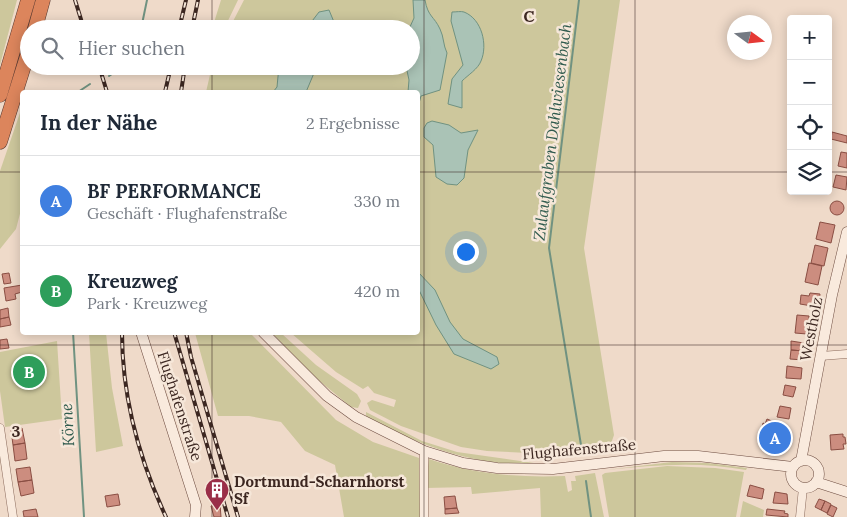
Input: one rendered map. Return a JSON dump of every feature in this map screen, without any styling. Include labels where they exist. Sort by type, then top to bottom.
[{"type":"highway","points":[[23,20],[28,0]]},
{"type":"highway","points":[[37,20],[43,0]]},
{"type":"highway","points":[[0,95],[20,29]]},
{"type":"highway","points":[[0,82],[14,51]]},
{"type":"highway","points":[[0,142],[21,75]]},
{"type":"main road","name":"Westholz","points":[[799,466],[847,232]]},
{"type":"main road","name":"Flughafenstraße","points":[[142,335],[196,505],[195,517]]},
{"type":"main road","name":"Flughafenstraße","points":[[266,335],[298,370],[341,407],[376,428],[424,451],[463,463],[525,470],[567,468],[675,456],[698,456],[760,464],[799,466]]},
{"type":"main road","points":[[799,466],[815,466],[817,478],[811,486],[802,488],[794,483],[799,466]]},
{"type":"main road","points":[[817,478],[845,491]]},
{"type":"street","points":[[821,356],[847,354]]},
{"type":"street","points":[[0,428],[13,517]]},
{"type":"street","points":[[424,451],[424,517]]},
{"type":"street","points":[[800,517],[802,488]]},
{"type":"shaded area","points":[[0,0],[17,0],[0,65]]},
{"type":"shaded area","points":[[221,0],[238,0],[228,20],[215,20]]},
{"type":"shaded area","points":[[244,0],[620,0],[584,248],[614,435],[608,452],[528,453],[487,451],[461,447],[401,426],[370,410],[367,403],[372,400],[394,407],[396,400],[374,393],[368,386],[363,389],[336,372],[293,335],[420,335],[420,90],[206,90],[210,75],[420,75],[420,20],[234,20]]},
{"type":"shaded area","points":[[413,0],[425,0],[429,13],[441,32],[447,53],[440,90],[421,96],[420,100],[420,90],[408,90],[408,75],[420,75],[420,20],[413,20]]},
{"type":"shaded area","points":[[329,10],[333,20],[313,20],[319,12]]},
{"type":"shaded area","points":[[452,12],[463,12],[475,20],[482,33],[484,48],[480,64],[462,81],[462,108],[448,104],[452,79],[463,65],[451,21]]},
{"type":"shaded area","points":[[278,75],[313,75],[307,90],[275,90],[277,87]]},
{"type":"shaded area","points":[[20,113],[20,214],[16,229],[0,249],[0,171]]},
{"type":"shaded area","points":[[432,121],[449,125],[461,133],[478,130],[468,150],[464,178],[457,185],[447,184],[436,177],[433,145],[424,137],[424,128],[427,123]]},
{"type":"shaded area","points":[[420,274],[435,290],[450,322],[463,339],[497,357],[499,364],[491,369],[454,354],[436,325],[420,292]]},
{"type":"shaded area","points":[[89,335],[106,335],[112,388],[123,446],[96,452]]},
{"type":"shaded area","points":[[196,335],[252,335],[336,420],[373,442],[419,458],[420,517],[344,517],[335,465],[305,451],[281,422],[249,416],[218,416]]},
{"type":"shaded area","points":[[274,335],[283,335],[316,365],[357,394],[361,401],[358,408],[351,407],[316,378]]},
{"type":"shaded area","points":[[57,341],[62,419],[5,427],[0,391],[0,352]]},
{"type":"shaded area","points":[[366,412],[422,441],[457,452],[534,463],[492,462],[447,452],[404,436],[366,416]]},
{"type":"shaded area","points":[[429,459],[462,468],[496,474],[565,476],[568,492],[572,490],[571,481],[576,481],[575,476],[595,473],[604,517],[541,517],[540,488],[472,494],[471,487],[425,488]]},
{"type":"shaded area","points":[[672,462],[708,463],[747,468],[746,470],[728,467],[676,465],[606,470]]},
{"type":"shaded area","points":[[667,466],[715,468],[744,472],[736,517],[609,517],[602,475],[605,473]]},
{"type":"shaded area","points":[[743,501],[764,510],[763,517],[740,517]]},
{"type":"building","points":[[832,132],[847,136],[847,143],[832,139]]},
{"type":"building","points":[[841,152],[847,153],[847,168],[838,166]]},
{"type":"building","points":[[836,175],[847,177],[846,190],[833,187]]},
{"type":"building","points":[[837,201],[842,203],[844,208],[842,213],[837,215],[832,213],[830,208],[832,203]]},
{"type":"building","points":[[820,222],[835,225],[831,243],[816,239]]},
{"type":"building","points":[[815,245],[828,248],[824,266],[811,263]]},
{"type":"building","points":[[809,263],[822,266],[818,285],[805,282]]},
{"type":"building","points":[[9,273],[11,283],[4,284],[2,274]]},
{"type":"building","points":[[20,285],[20,293],[15,294],[16,299],[6,301],[4,288]]},
{"type":"building","points":[[810,293],[820,294],[818,307],[800,304],[801,295],[809,296]]},
{"type":"building","points":[[8,308],[9,317],[0,319],[0,310]]},
{"type":"building","points":[[797,315],[809,316],[807,334],[795,333]]},
{"type":"building","points":[[9,317],[11,325],[0,327],[0,319]]},
{"type":"building","points":[[7,339],[9,348],[0,349],[0,340]]},
{"type":"building","points":[[791,341],[804,343],[804,351],[791,350]]},
{"type":"building","points":[[791,350],[804,351],[803,360],[790,359]]},
{"type":"building","points":[[787,366],[802,368],[801,379],[786,378]]},
{"type":"building","points":[[785,385],[796,387],[793,397],[783,395]]},
{"type":"building","points":[[780,406],[791,408],[789,419],[777,417]]},
{"type":"building","points":[[767,419],[779,424],[775,432],[780,434],[774,446],[765,442],[767,437],[761,435],[763,423],[765,424]]},
{"type":"building","points":[[22,428],[25,443],[13,445],[11,430]]},
{"type":"building","points":[[843,434],[846,444],[843,444],[844,449],[831,450],[830,435]]},
{"type":"building","points":[[25,443],[27,459],[15,461],[13,445]]},
{"type":"building","points":[[30,467],[32,480],[18,482],[16,469]]},
{"type":"building","points":[[32,480],[34,493],[21,496],[18,482]]},
{"type":"building","points":[[750,485],[764,489],[762,499],[747,496]]},
{"type":"building","points":[[775,492],[787,494],[788,504],[773,503]]},
{"type":"building","points":[[118,494],[120,505],[107,507],[105,496]]},
{"type":"building","points":[[455,496],[457,508],[445,509],[444,497]]},
{"type":"building","points":[[819,499],[825,501],[821,510],[815,507]]},
{"type":"building","points":[[825,501],[831,504],[827,513],[821,510]]},
{"type":"building","name":"Dortmund-Scharnhorst Sf","points":[[220,504],[221,517],[214,517],[211,506]]},
{"type":"building","points":[[831,505],[837,508],[833,517],[827,514]]},
{"type":"building","points":[[457,508],[459,513],[445,514],[445,509]]},
{"type":"building","points":[[36,509],[38,517],[24,517],[23,511]]},
{"type":"building","points":[[767,509],[785,511],[784,513],[788,514],[788,517],[766,515]]},
{"type":"waterway","points":[[143,20],[147,0]]},
{"type":"waterway","name":"Zulaufgraben Dahlwiesenbach","points":[[579,0],[549,248],[581,445]]},
{"type":"waterway","name":"Körne","points":[[81,90],[90,84]]},
{"type":"waterway","name":"Körne","points":[[73,335],[84,517]]},
{"type":"waterway","name":"Zulaufgraben Dahlwiesenbach","points":[[586,481],[591,517]]},
{"type":"railway","points":[[75,0],[81,20]]},
{"type":"railway","points":[[181,20],[186,0]]},
{"type":"railway","points":[[194,20],[198,0]]},
{"type":"railway","points":[[102,75],[106,90]]},
{"type":"railway","points":[[165,90],[169,75]]},
{"type":"railway","points":[[181,90],[184,75]]},
{"type":"railway","points":[[122,335],[125,380],[134,427],[148,473],[166,517]]},
{"type":"railway","points":[[175,335],[228,517]]},
{"type":"railway","points":[[187,335],[191,357],[238,517]]},
{"type":"place","name":"Kreuzweg","points":[[29,372]]},
{"type":"place","name":"BF PERFORMANCE","points":[[775,438]]},
{"type":"place","name":"Dortmund-Scharnhorst Sf","points":[[217,511]]}]
